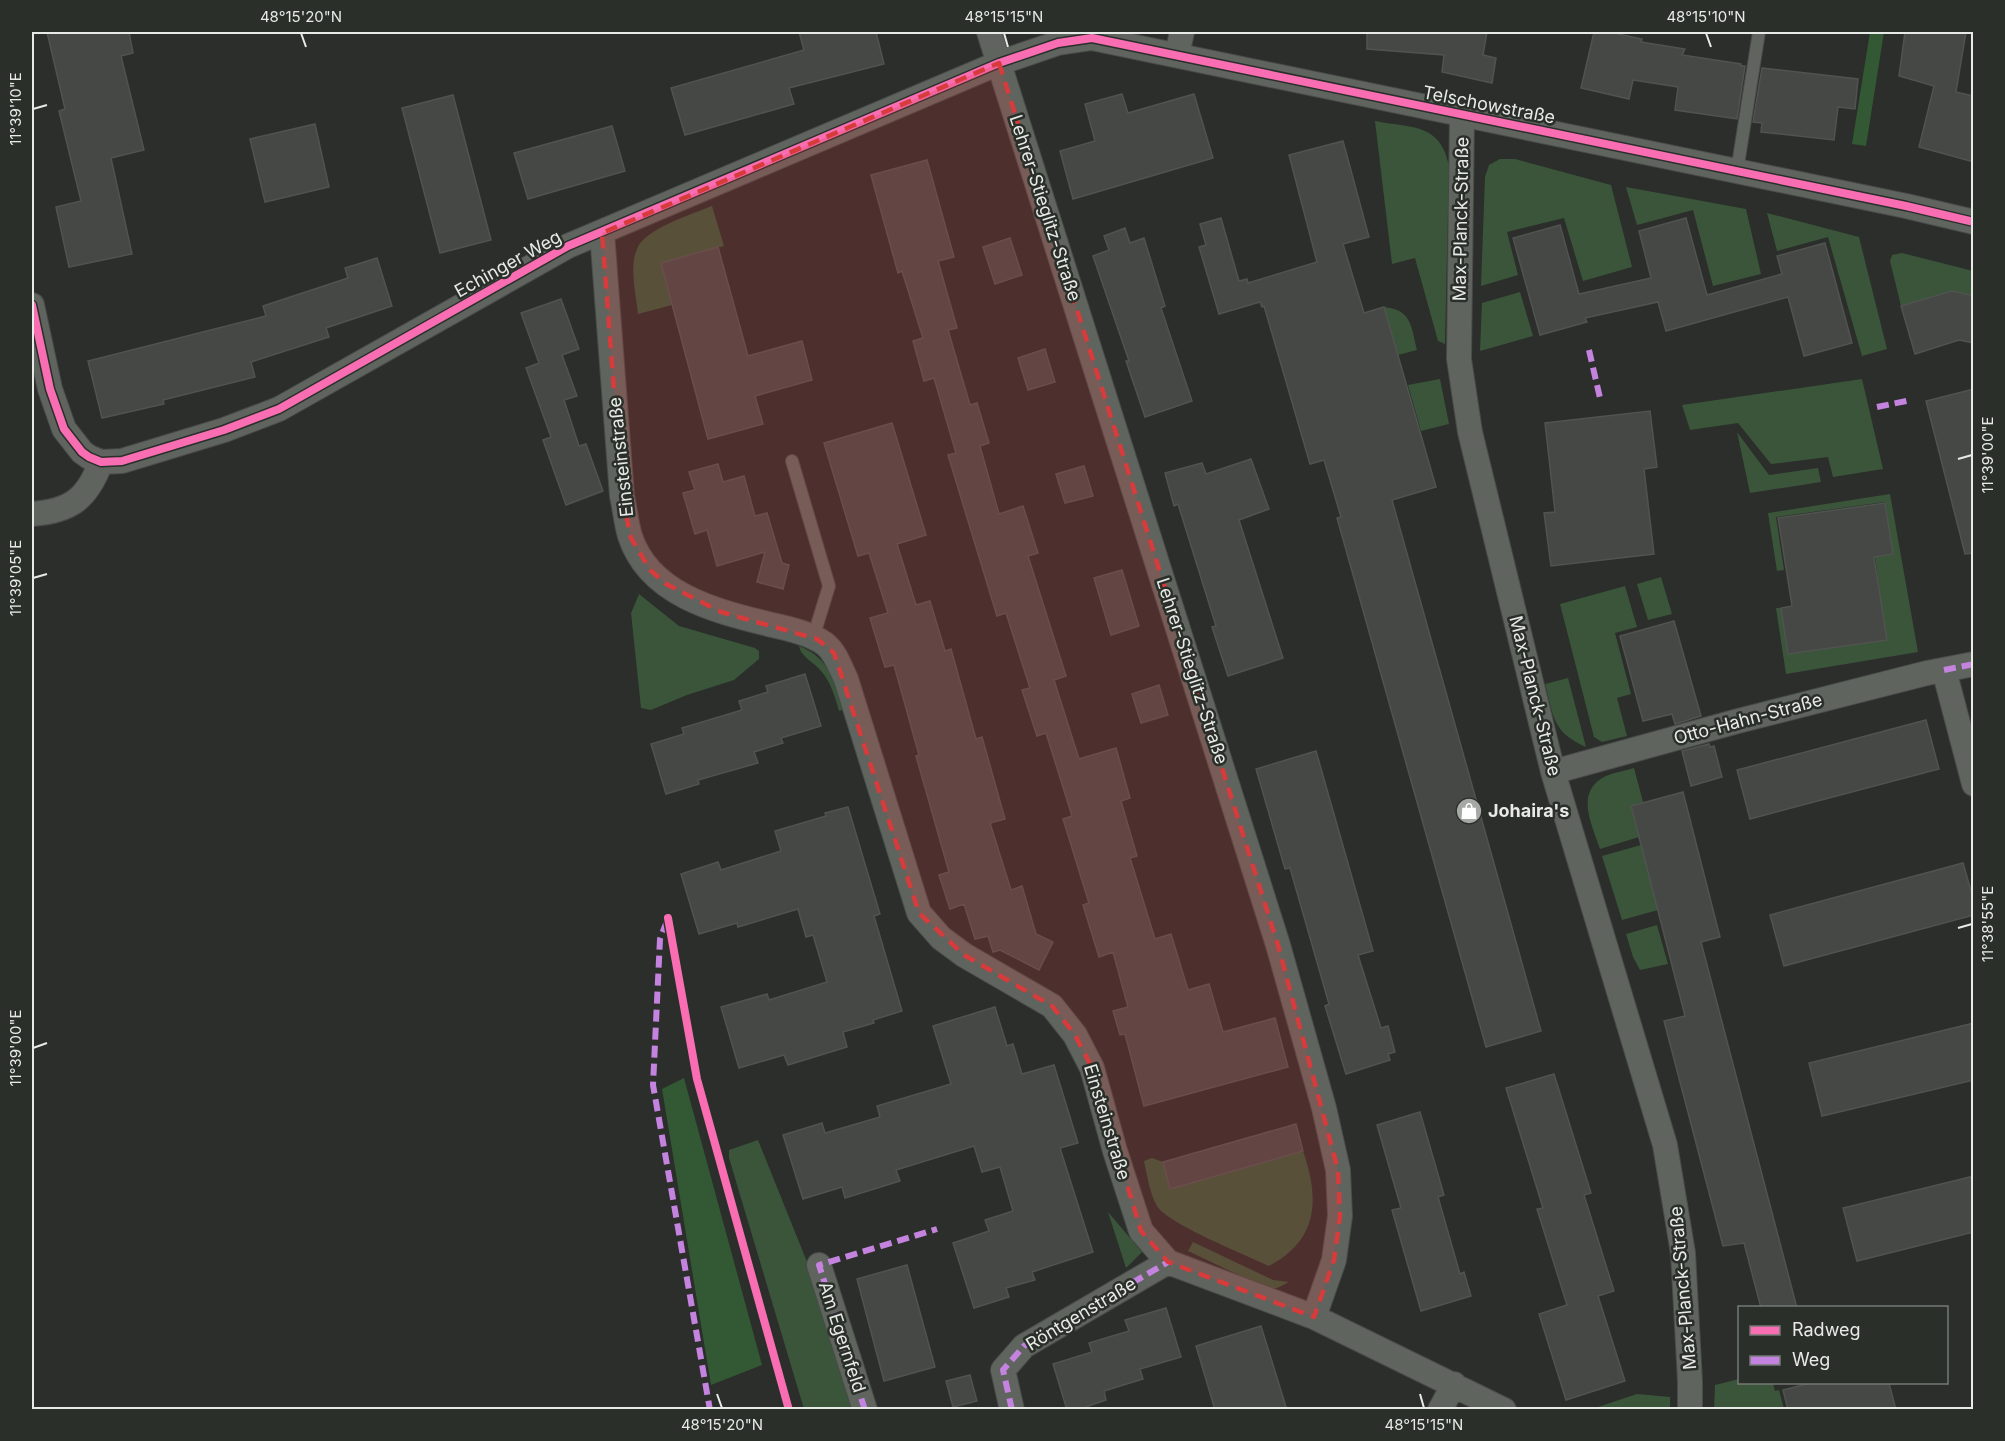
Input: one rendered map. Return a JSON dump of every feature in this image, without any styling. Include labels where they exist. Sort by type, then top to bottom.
[{"type":"street","name":"Lehrer-Stieglitz-Straße","points":[[989,32],[1280,949],[1324,1108],[1338,1170],[1340,1216],[1334,1260],[1314,1317]]},
{"type":"street","points":[[1177,55],[1182,32]]},
{"type":"street","name":"Telschowstraße","points":[[999,63],[1058,43],[1092,38],[1974,222]]},
{"type":"street","name":"Echinger Weg","points":[[101,462],[122,461],[224,430],[279,409],[568,246],[999,63]]},
{"type":"street","name":"Max-Planck-Straße","points":[[1462,115],[1459,359],[1470,432],[1553,772],[1665,1145],[1683,1253],[1690,1410]]},
{"type":"street","name":"Einsteinstraße","points":[[602,233],[622,495],[631,538],[639,554],[650,570],[682,596],[721,612],[813,638],[826,645],[834,653],[846,679],[919,913],[941,938],[964,955],[1052,1006],[1075,1035],[1092,1068],[1115,1151],[1141,1231],[1168,1262],[1314,1317],[1504,1410]]},
{"type":"street","points":[[32,305],[50,389],[64,429],[82,452],[101,462],[94,480],[79,500],[54,511],[32,514]]},
{"type":"street","name":"Otto-Hahn-Straße","points":[[1553,772],[1738,721],[1974,664]]},
{"type":"street","points":[[1944,670],[1974,784]]},
{"type":"street","name":"Röntgenstraße","points":[[1012,1410],[1003,1370],[1024,1346],[1168,1262]]},
{"type":"street","name":"Am Egernfeld","points":[[819,1265],[865,1410]]},
{"type":"street","points":[[1440,1410],[1454,1384]]},
{"type":"lane","points":[[1737,171],[1759,32]]},
{"type":"lane","points":[[792,461],[829,586],[813,638]]},
{"type":"highlighted area","points":[[999,63],[1278,945],[1338,1170],[1340,1216],[1334,1260],[1314,1317],[1168,1262],[1141,1231],[1092,1068],[1075,1035],[1052,1006],[964,955],[919,913],[834,653],[817,639],[721,612],[666,584],[650,570],[631,538],[622,496],[602,233]]},
{"type":"green space","points":[[1870,32],[1884,32],[1866,146],[1852,144]]},
{"type":"green space","points":[[1375,121],[1422,130],[1432,135],[1445,152],[1449,166],[1445,344],[1438,341],[1415,258],[1392,264]]},
{"type":"green space","points":[[1500,159],[1515,159],[1611,185],[1632,267],[1583,281],[1564,218],[1507,232],[1518,275],[1481,286],[1485,177],[1489,165]]},
{"type":"green space","points":[[1626,187],[1746,209],[1761,274],[1713,286],[1693,210],[1637,225]]},
{"type":"green space","points":[[712,206],[724,246],[662,263],[672,305],[638,314],[634,264],[641,242],[670,223]]},
{"type":"green space","points":[[1767,213],[1859,237],[1887,349],[1862,356],[1828,237],[1777,251]]},
{"type":"green space","points":[[1902,253],[1973,271],[1973,296],[1952,291],[1901,306],[1890,261],[1892,255]]},
{"type":"green space","points":[[1520,292],[1533,336],[1480,351],[1482,303]]},
{"type":"green space","points":[[1384,307],[1400,312],[1409,321],[1417,350],[1398,355]]},
{"type":"green space","points":[[1440,379],[1449,424],[1421,431],[1408,385]]},
{"type":"green space","points":[[1862,379],[1883,469],[1833,477],[1828,457],[1771,464],[1738,423],[1690,430],[1682,405]]},
{"type":"green space","points":[[1737,432],[1769,475],[1818,468],[1821,482],[1750,493]]},
{"type":"green space","points":[[1890,494],[1918,652],[1786,674],[1776,608],[1781,608],[1788,654],[1886,640],[1875,556],[1893,553],[1885,502],[1776,517],[1784,570],[1777,571],[1768,513]]},
{"type":"green space","points":[[1661,577],[1672,614],[1648,620],[1637,584]]},
{"type":"green space","points":[[1625,586],[1637,627],[1615,633],[1631,694],[1617,698],[1627,736],[1602,742],[1594,737],[1560,604]]},
{"type":"green space","points":[[639,594],[679,626],[755,648],[759,651],[759,659],[734,680],[687,695],[651,710],[641,708],[631,613]]},
{"type":"green space","points":[[799,646],[817,657],[830,672],[846,709],[839,711],[827,680],[802,653]]},
{"type":"green space","points":[[1568,678],[1586,747],[1560,729],[1550,706],[1545,684]]},
{"type":"green space","points":[[1634,768],[1643,802],[1631,806],[1639,837],[1600,849],[1588,809],[1590,790],[1596,782],[1606,776]]},
{"type":"green space","points":[[1641,845],[1658,910],[1622,920],[1602,856]]},
{"type":"green space","points":[[1657,925],[1668,964],[1640,970],[1633,957],[1626,934]]},
{"type":"green space","points":[[684,1078],[762,1365],[711,1385],[662,1089]]},
{"type":"green space","points":[[758,1140],[828,1314],[851,1409],[804,1409],[729,1158],[729,1150]]},
{"type":"green space","points":[[1303,1151],[1312,1186],[1311,1217],[1306,1231],[1297,1244],[1285,1256],[1269,1266],[1191,1230],[1164,1213],[1152,1196],[1144,1161],[1152,1158],[1163,1162],[1170,1188]]},
{"type":"green space","points":[[1108,1212],[1142,1252],[1126,1268]]},
{"type":"green space","points":[[1193,1242],[1273,1280],[1289,1282],[1277,1288],[1268,1289],[1188,1251]]},
{"type":"green space","points":[[1738,1379],[1738,1384],[1773,1384],[1775,1391],[1779,1390],[1784,1409],[1714,1409],[1715,1385]]},
{"type":"green space","points":[[1637,1394],[1670,1397],[1670,1409],[1592,1409]]},
{"type":"building","points":[[47,32],[129,32],[133,53],[121,56],[144,150],[111,158],[132,254],[69,267],[56,207],[81,201],[59,111],[65,109]]},
{"type":"building","points":[[799,32],[876,32],[884,64],[789,88],[794,104],[685,135],[671,88],[804,50]]},
{"type":"building","points":[[1367,32],[1487,32],[1483,55],[1496,58],[1492,83],[1442,72],[1444,55],[1367,49]]},
{"type":"building","points":[[1594,32],[1609,32],[1642,39],[1641,42],[1685,49],[1682,55],[1745,66],[1737,119],[1675,110],[1678,87],[1633,80],[1629,99],[1581,88]]},
{"type":"building","points":[[1905,32],[1966,32],[1956,92],[1974,96],[1974,162],[1919,147],[1934,86],[1899,76]]},
{"type":"building","points":[[1762,68],[1858,79],[1855,109],[1838,107],[1834,140],[1761,132],[1762,123],[1753,122]]},
{"type":"building","points":[[1122,94],[1128,113],[1194,94],[1213,158],[1073,199],[1060,151],[1095,141],[1085,104]]},
{"type":"building","points":[[453,95],[491,240],[440,253],[402,108]]},
{"type":"building","points":[[315,124],[329,187],[265,202],[250,139]]},
{"type":"building","points":[[612,126],[625,171],[528,199],[514,153]]},
{"type":"building","points":[[1343,141],[1369,237],[1343,244],[1364,313],[1384,307],[1436,487],[1392,500],[1541,1031],[1486,1047],[1337,518],[1341,517],[1324,460],[1310,464],[1264,306],[1262,307],[1260,302],[1219,314],[1199,247],[1206,245],[1200,224],[1221,218],[1239,281],[1247,279],[1248,283],[1317,262],[1289,155]]},
{"type":"building","points":[[927,160],[954,257],[938,261],[957,328],[948,330],[970,405],[977,403],[989,443],[980,446],[999,514],[1023,506],[1038,553],[1028,556],[1066,676],[1054,680],[1079,759],[1116,748],[1130,798],[1121,801],[1137,856],[1130,858],[1155,939],[1171,934],[1188,990],[1209,984],[1223,1032],[1275,1018],[1288,1067],[1144,1106],[1125,1034],[1120,1035],[1113,1011],[1128,1007],[1113,952],[1099,957],[1083,905],[1089,903],[1063,819],[1072,816],[1046,733],[1037,736],[1022,690],[1030,688],[1006,613],[997,616],[948,455],[956,453],[934,378],[924,381],[913,341],[923,338],[902,271],[898,273],[871,175]]},
{"type":"building","points":[[1686,218],[1707,295],[1782,274],[1777,256],[1825,243],[1852,343],[1804,356],[1788,297],[1666,331],[1658,302],[1585,318],[1587,322],[1540,335],[1513,238],[1560,225],[1579,294],[1651,278],[1639,231]]},
{"type":"building","points":[[1125,228],[1130,243],[1144,238],[1165,306],[1161,308],[1192,401],[1145,417],[1126,361],[1129,361],[1093,256],[1109,250],[1104,236]]},
{"type":"building","points":[[1010,238],[1022,275],[995,284],[983,247]]},
{"type":"building","points":[[718,247],[748,356],[802,341],[812,380],[755,396],[763,424],[708,439],[661,263]]},
{"type":"building","points":[[377,258],[392,306],[326,328],[329,337],[251,362],[255,377],[163,400],[164,404],[102,418],[88,361],[266,316],[263,306],[348,278],[345,268]]},
{"type":"building","points":[[1952,291],[1974,296],[1974,343],[1959,340],[1915,354],[1901,306]]},
{"type":"building","points":[[561,299],[579,349],[562,355],[577,396],[564,400],[579,446],[586,444],[603,491],[566,505],[543,440],[551,437],[526,368],[539,363],[521,313]]},
{"type":"building","points":[[1045,349],[1055,382],[1028,390],[1018,358]]},
{"type":"building","points":[[1974,389],[1974,553],[1965,554],[1926,401]]},
{"type":"building","points":[[1650,411],[1657,467],[1644,469],[1654,554],[1551,566],[1544,513],[1555,512],[1545,423]]},
{"type":"building","points":[[892,423],[926,535],[897,544],[916,605],[930,601],[945,651],[951,649],[976,739],[982,737],[1005,819],[990,823],[1011,890],[1022,886],[1036,934],[1053,942],[1039,970],[1000,950],[993,952],[988,936],[975,939],[964,904],[950,909],[939,875],[949,872],[916,756],[919,755],[894,665],[885,667],[870,618],[888,613],[869,553],[858,556],[824,443]]},
{"type":"building","points":[[1251,459],[1269,509],[1239,520],[1283,658],[1228,676],[1212,627],[1216,626],[1178,504],[1174,506],[1165,473],[1202,463],[1206,474]]},
{"type":"building","points":[[718,464],[723,482],[744,476],[755,516],[767,513],[782,563],[789,565],[783,589],[757,582],[765,552],[717,566],[707,530],[695,534],[683,493],[695,490],[689,472]]},
{"type":"building","points":[[1084,466],[1093,496],[1065,503],[1056,474]]},
{"type":"building","points":[[1885,503],[1893,554],[1874,557],[1887,640],[1788,654],[1781,608],[1792,606],[1778,518]]},
{"type":"building","points":[[1122,570],[1139,626],[1111,635],[1094,578]]},
{"type":"building","points":[[1674,621],[1701,716],[1675,724],[1672,714],[1643,721],[1620,636]]},
{"type":"building","points":[[805,674],[821,726],[781,738],[783,743],[754,752],[758,763],[698,780],[699,784],[666,794],[651,744],[684,734],[682,728],[742,710],[739,701],[768,692],[766,686]]},
{"type":"building","points":[[1159,685],[1168,715],[1141,723],[1132,694]]},
{"type":"building","points":[[1926,720],[1939,769],[1750,819],[1737,770]]},
{"type":"building","points":[[1709,744],[1710,747],[1714,746],[1722,777],[1691,786],[1682,751]]},
{"type":"building","points":[[1316,751],[1373,951],[1358,955],[1381,1028],[1388,1026],[1395,1052],[1388,1054],[1390,1060],[1346,1074],[1325,1006],[1329,1004],[1290,868],[1285,869],[1256,769]]},
{"type":"building","points":[[1683,792],[1720,937],[1701,942],[1796,1306],[1760,1306],[1744,1243],[1723,1246],[1664,1021],[1685,1016],[1631,806]]},
{"type":"building","points":[[848,807],[880,914],[874,916],[902,1011],[873,1020],[874,1023],[843,1032],[847,1047],[788,1065],[784,1055],[739,1068],[721,1007],[767,994],[769,1000],[827,982],[813,935],[806,937],[798,909],[738,927],[737,923],[699,934],[681,874],[718,862],[721,870],[781,851],[775,831]]},
{"type":"building","points":[[1963,863],[1974,901],[1974,915],[1784,966],[1770,915]]},
{"type":"building","points":[[995,1007],[1007,1046],[1013,1044],[1022,1074],[1054,1065],[1078,1143],[1060,1148],[1093,1252],[1032,1272],[1035,1280],[1006,1288],[1009,1297],[974,1308],[953,1243],[989,1231],[985,1220],[1013,1211],[1000,1167],[982,1172],[974,1146],[896,1170],[900,1181],[845,1198],[842,1187],[803,1199],[783,1135],[822,1123],[825,1133],[880,1117],[877,1106],[951,1084],[933,1026]]},
{"type":"building","points":[[1974,1023],[1974,1080],[1822,1116],[1809,1063]]},
{"type":"building","points":[[1554,1074],[1591,1193],[1584,1195],[1614,1291],[1598,1296],[1625,1381],[1566,1400],[1539,1314],[1567,1305],[1537,1209],[1543,1208],[1506,1088]]},
{"type":"building","points":[[1420,1112],[1444,1195],[1438,1197],[1460,1274],[1464,1272],[1471,1296],[1421,1311],[1392,1210],[1401,1208],[1377,1125]]},
{"type":"building","points":[[1296,1124],[1303,1151],[1170,1189],[1163,1162]]},
{"type":"building","points":[[1974,1176],[1974,1232],[1857,1261],[1843,1208]]},
{"type":"building","points":[[907,1265],[935,1367],[884,1381],[857,1279]]},
{"type":"building","points":[[1166,1308],[1181,1357],[1140,1369],[1143,1379],[1104,1391],[1106,1400],[1077,1410],[1067,1410],[1053,1364],[1092,1352],[1089,1343],[1129,1331],[1125,1320]]},
{"type":"building","points":[[1261,1326],[1287,1410],[1215,1410],[1196,1346]]},
{"type":"building","points":[[970,1375],[977,1401],[953,1407],[946,1381]]},
{"type":"building","points":[[1806,1384],[1889,1384],[1896,1410],[1788,1410],[1783,1390]]},
{"type":"marked path","points":[[1589,350],[1600,398]]},
{"type":"marked path","points":[[1877,407],[1911,400]]},
{"type":"marked path","points":[[1944,670],[1974,664]]},
{"type":"marked path","points":[[667,921],[660,939],[653,1085],[710,1410]]},
{"type":"marked path","points":[[865,1410],[819,1265],[937,1229]]},
{"type":"marked path","points":[[1012,1410],[1003,1370],[1024,1346],[1168,1262]]},
{"type":"cycle path","points":[[32,305],[50,389],[64,429],[82,452],[89,457],[101,462],[122,461],[224,430],[279,409],[568,246],[999,63],[1058,43],[1092,38],[1974,222]]},
{"type":"cycle path","points":[[668,918],[697,1079],[789,1410]]},
{"type":"place","name":"Johaira's","points":[[1469,811]]}]
